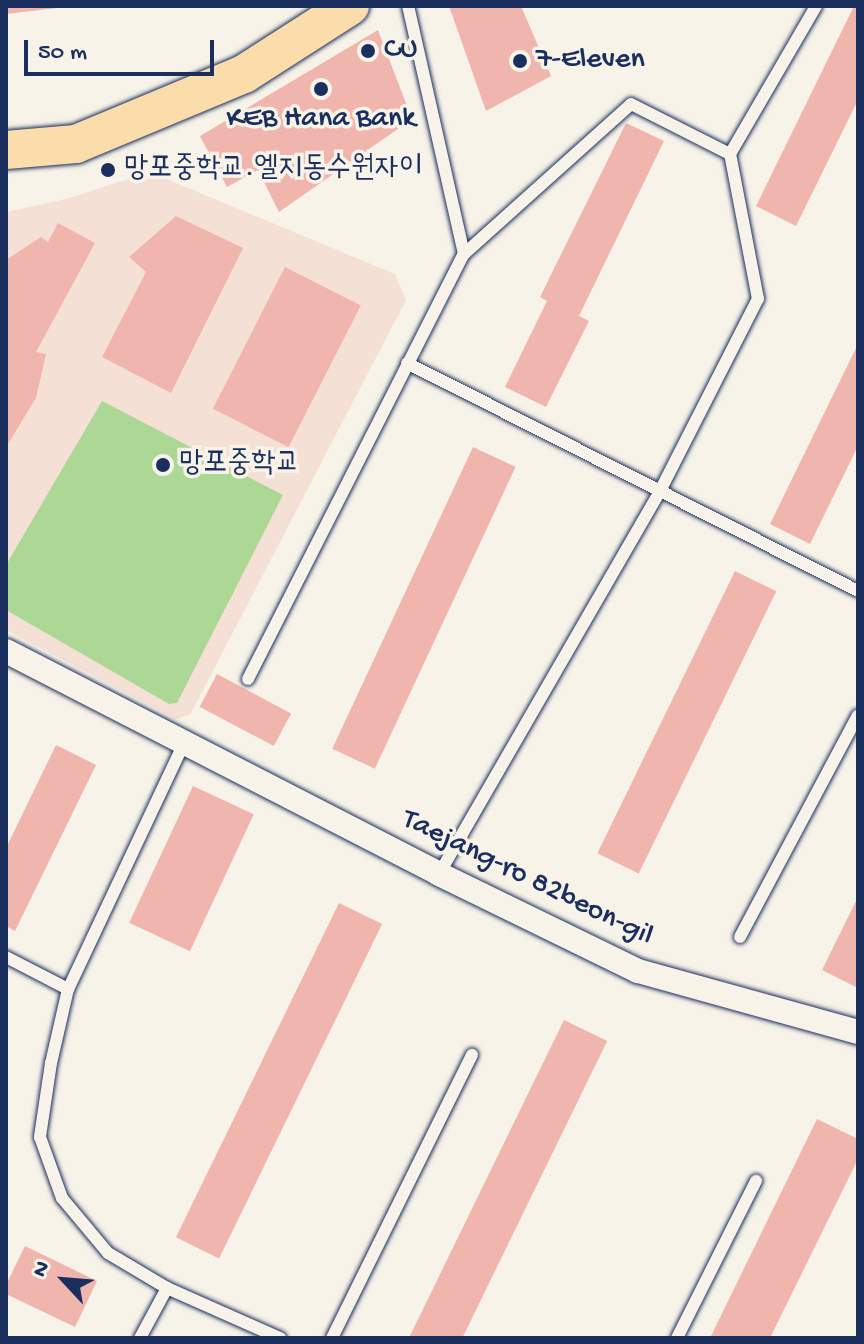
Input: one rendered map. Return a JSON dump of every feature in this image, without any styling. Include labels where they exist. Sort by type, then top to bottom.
[{"type":"main road","points":[[6,150],[76,144],[244,74],[350,6]]},
{"type":"street","name":"Taejang-ro 82beon-gil","points":[[6,651],[439,874],[638,971],[858,1032]]},
{"type":"lane","points":[[408,6],[464,254]]},
{"type":"lane","points":[[439,874],[660,491],[758,299],[730,154],[816,6]]},
{"type":"lane","points":[[248,679],[464,254],[631,104],[730,154]]},
{"type":"lane","points":[[407,363],[858,591]]},
{"type":"lane","points":[[740,937],[858,715]]},
{"type":"lane","points":[[184,743],[68,989],[51,1063],[40,1137],[62,1198],[108,1253],[167,1288],[280,1338]]},
{"type":"lane","points":[[6,957],[68,989]]},
{"type":"lane","points":[[332,1338],[472,1055]]},
{"type":"lane","points":[[677,1338],[756,1181]]},
{"type":"lane","points":[[140,1338],[167,1288]]},
{"type":"shaded area","name":"망포중학교","points":[[150,172],[395,274],[406,300],[190,715],[176,719],[6,630],[6,212],[66,199]]},
{"type":"green space","points":[[102,401],[283,495],[177,703],[169,704],[6,610],[6,565]]},
{"type":"building","points":[[6,6],[57,6],[57,8],[6,14]]},
{"type":"building","points":[[449,6],[521,6],[551,76],[486,111]]},
{"type":"building","points":[[854,6],[858,6],[858,100],[796,226],[756,206]]},
{"type":"building","points":[[378,30],[412,119],[279,212],[258,170],[227,187],[200,136]]},
{"type":"building","points":[[626,123],[664,141],[579,316],[589,321],[546,407],[505,387],[547,301],[540,297]]},
{"type":"building","points":[[176,216],[243,248],[171,393],[102,357],[146,272],[129,257]]},
{"type":"building","points":[[58,223],[95,243],[36,352],[46,354],[36,398],[6,447],[6,260],[41,237],[48,242]]},
{"type":"building","points":[[285,267],[361,306],[289,447],[213,409]]},
{"type":"building","points":[[858,344],[858,446],[810,544],[770,524]]},
{"type":"building","points":[[473,447],[516,467],[375,769],[332,749]]},
{"type":"building","points":[[735,571],[776,591],[639,873],[597,853]]},
{"type":"building","points":[[217,674],[291,713],[274,746],[200,707]]},
{"type":"building","points":[[56,745],[96,765],[15,931],[6,926],[6,848]]},
{"type":"building","points":[[193,786],[254,814],[190,951],[129,923]]},
{"type":"building","points":[[858,897],[858,988],[822,970]]},
{"type":"building","points":[[339,903],[382,924],[219,1258],[176,1237]]},
{"type":"building","points":[[564,1020],[607,1041],[462,1338],[409,1338]]},
{"type":"building","points":[[817,1119],[858,1139],[858,1159],[770,1338],[710,1338]]},
{"type":"building","points":[[25,1246],[97,1281],[75,1327],[6,1294],[6,1285]]},
{"type":"place","name":"CU","points":[[368,51]]},
{"type":"place","name":"7-Eleven","points":[[520,61]]},
{"type":"place","name":"KEB Hana Bank","points":[[321,89]]},
{"type":"place","name":"망포중학교.엘지동수원자이","points":[[108,170]]},
{"type":"place","name":"망포중학교","points":[[163,465]]}]
